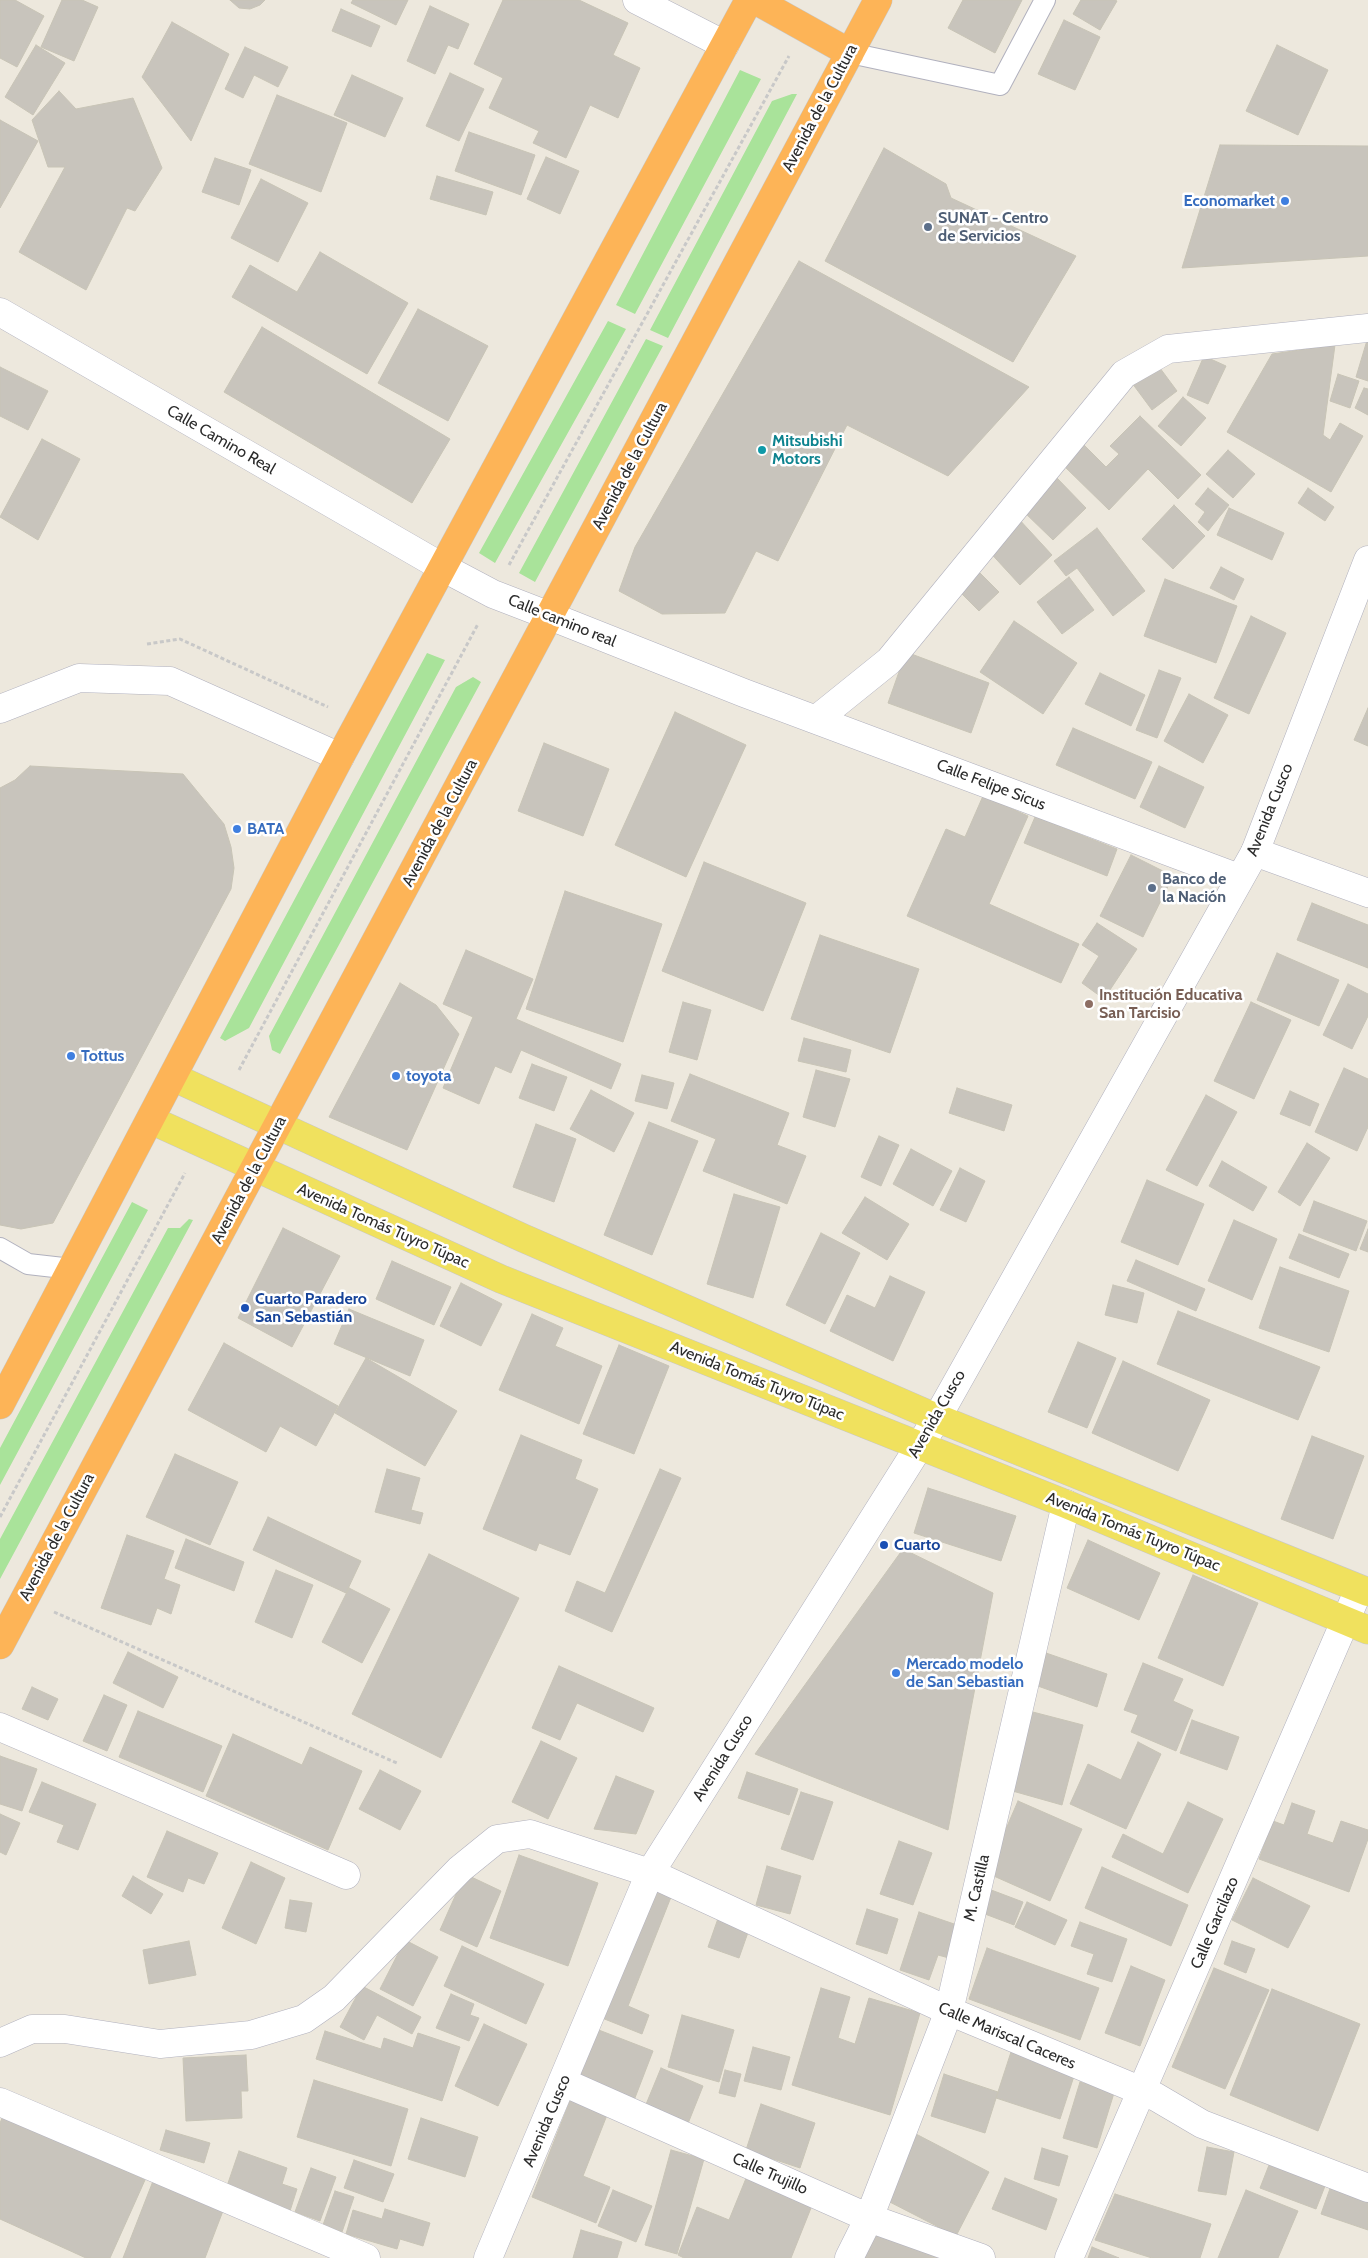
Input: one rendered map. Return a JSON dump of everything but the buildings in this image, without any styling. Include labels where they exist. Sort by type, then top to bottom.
[{"type":"highway","points":[[0,1405],[340,757],[749,0]]},
{"type":"highway","points":[[755,0],[850,53]]},
{"type":"highway","name":"Avenida de la Cultura","points":[[0,1645],[279,1126],[878,0]]},
{"type":"main road","name":"Avenida Tomás Tuyro Túpac","points":[[173,1077],[524,1238],[937,1418],[1364,1590]]},
{"type":"main road","name":"Avenida Tomás Tuyro Túpac","points":[[151,1120],[501,1279],[1066,1504],[1357,1626]]},
{"type":"street","points":[[637,0],[725,45]]},
{"type":"street","name":"Calle Camino Real","points":[[0,312],[442,567]]},
{"type":"street","points":[[817,719],[889,662],[1124,374],[1168,349],[1368,328]]},
{"type":"street","name":"Avenida Cusco","points":[[488,2258],[564,2082],[650,1873],[937,1418],[1255,852],[1368,560]]},
{"type":"street","name":"Calle camino real","points":[[442,567],[494,594],[744,692]]},
{"type":"street","points":[[0,709],[79,678],[170,681],[340,757]]},
{"type":"street","name":"Calle Felipe Sicus","points":[[744,692],[1239,878]]},
{"type":"street","points":[[1255,852],[1368,893]]},
{"type":"street","name":"M. Castilla","points":[[849,2258],[869,2218],[949,2011],[1066,1504]]},
{"type":"street","name":"Calle Garcilazo","points":[[1069,2258],[1142,2092],[1357,1626],[1364,1590]]},
{"type":"street","points":[[0,1727],[346,1875]]},
{"type":"street","name":"Calle Mariscal Caceres","points":[[0,2043],[32,2029],[65,2029],[160,2044],[251,2035],[304,2019],[334,1998],[460,1869],[498,1839],[530,1834],[650,1873],[949,2011],[1156,2097],[1202,2124],[1368,2188]]},
{"type":"street","name":"Calle Trujillo","points":[[564,2082],[869,2218],[980,2258]]},
{"type":"street","points":[[0,2102],[366,2258]]},
{"type":"lane","points":[[850,53],[1000,85],[1045,0]]},
{"type":"lane","points":[[0,1248],[28,1264],[72,1269]]},
{"type":"path","points":[[223,1100],[494,594],[804,28]]},
{"type":"path","points":[[0,1517],[201,1143]]},
{"type":"path","points":[[53,1612],[400,1764]]},
{"type":"green space","points":[[740,70],[761,79],[635,314],[616,305]]},
{"type":"green space","points":[[797,94],[668,338],[650,330],[772,101]]},
{"type":"green space","points":[[608,321],[626,329],[495,563],[479,553]]},
{"type":"green space","points":[[646,339],[663,346],[535,582],[519,573]]},
{"type":"green space","points":[[427,653],[445,660],[249,1028],[225,1041],[220,1038]]},
{"type":"green space","points":[[473,677],[481,682],[280,1054],[272,1050],[269,1036],[456,687]]},
{"type":"green space","points":[[132,1202],[148,1210],[0,1485],[0,1448]]},
{"type":"green space","points":[[189,1219],[193,1220],[0,1579],[0,1539],[168,1228],[180,1228]]},
{"type":"place","name":"Economarket","points":[[1285,201]]},
{"type":"place","name":"SUNAT - Centro de Servicios","points":[[928,227]]},
{"type":"place","name":"Mitsubishi Motors","points":[[762,450]]},
{"type":"place","name":"BATA","points":[[237,829]]},
{"type":"place","name":"Banco de la Nación","points":[[1152,888]]},
{"type":"place","name":"Institución Educativa San Tarcisio","points":[[1089,1004]]},
{"type":"place","name":"Tottus","points":[[71,1056]]},
{"type":"place","name":"toyota","points":[[396,1076]]},
{"type":"place","name":"Cuarto Paradero San Sebastián","points":[[245,1308]]},
{"type":"place","name":"Cuarto","points":[[884,1545]]},
{"type":"place","name":"Mercado modelo de San Sebastian","points":[[896,1673]]}]
